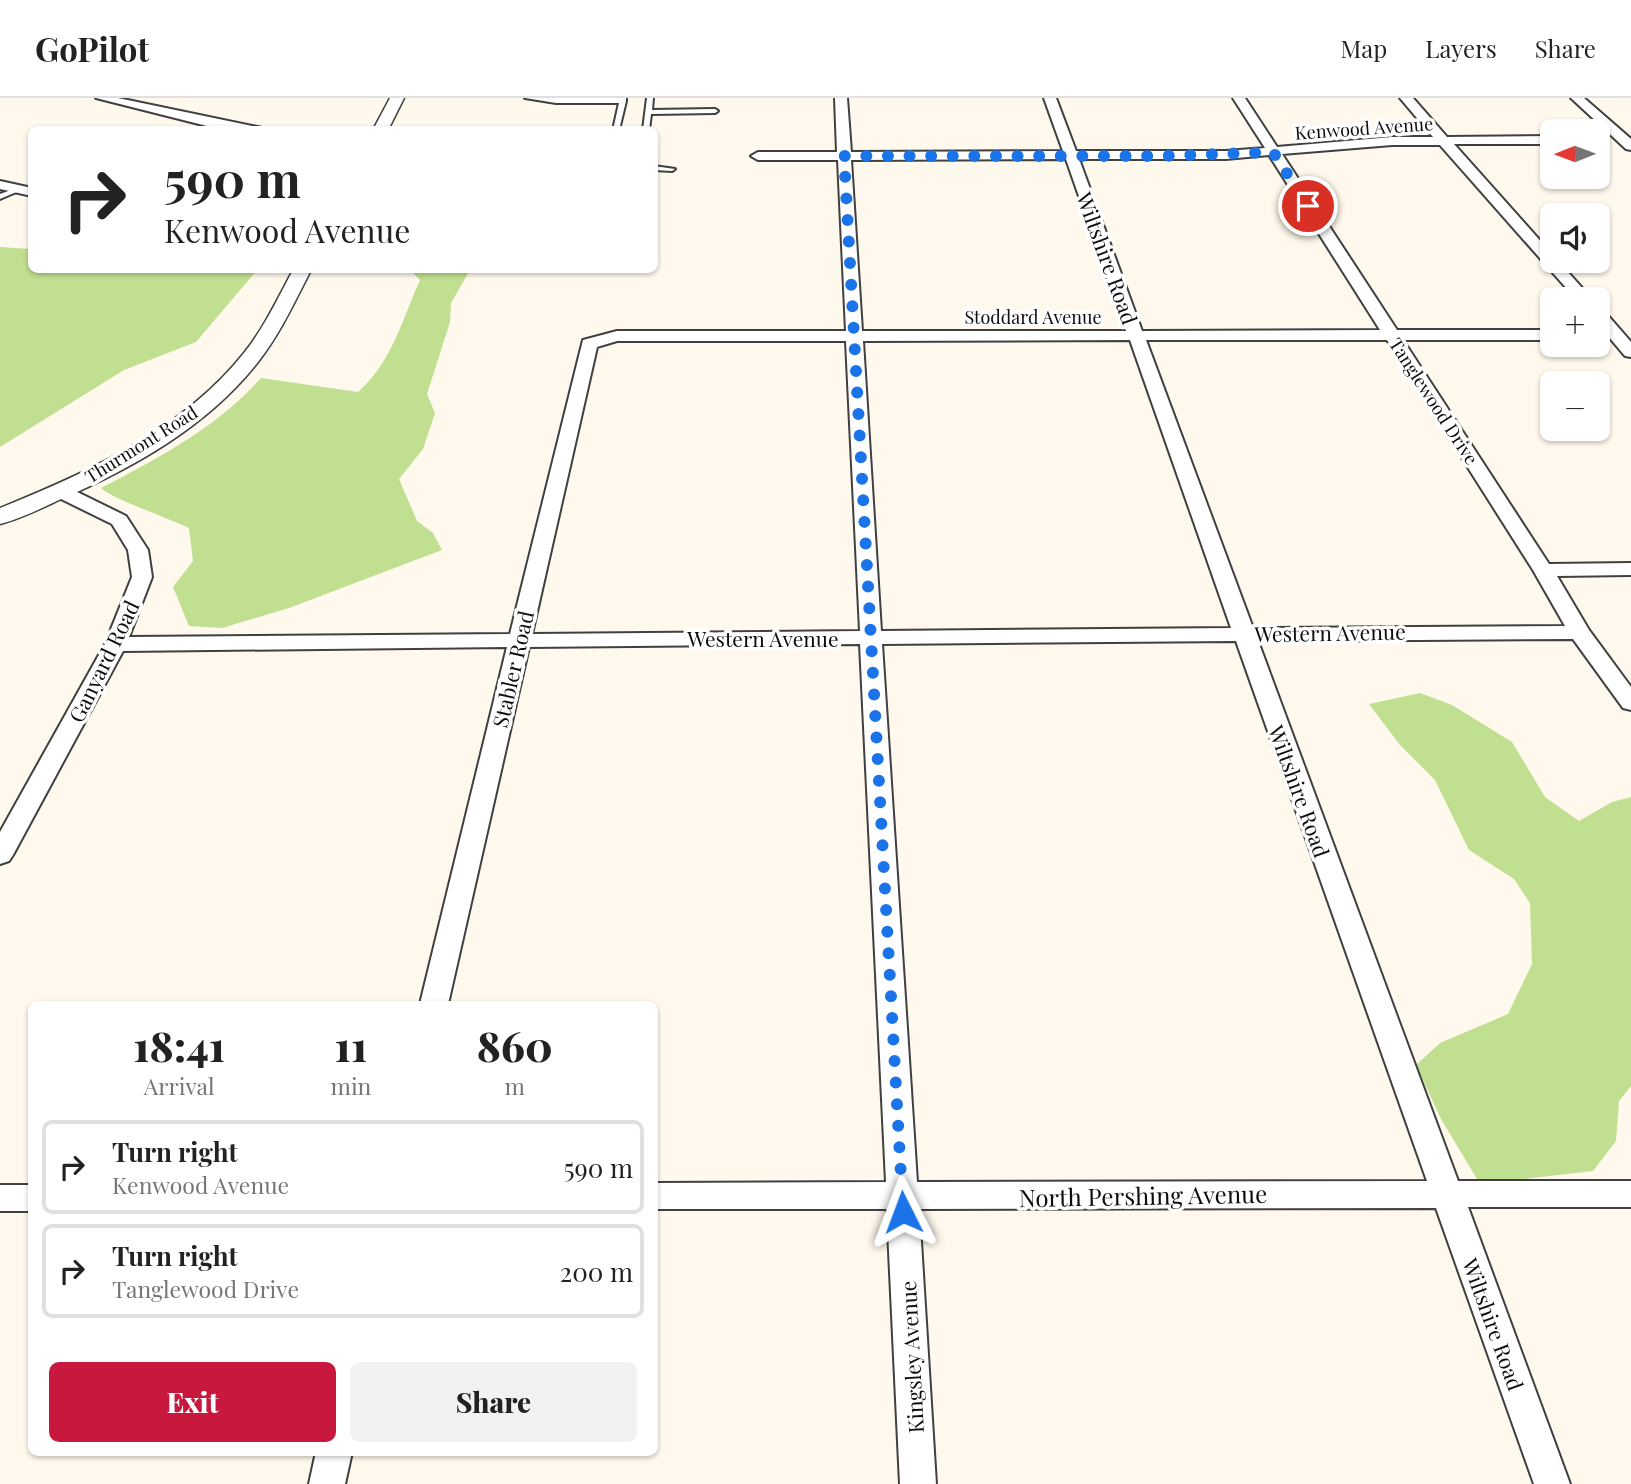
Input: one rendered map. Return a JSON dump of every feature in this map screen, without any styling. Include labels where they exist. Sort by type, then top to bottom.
[{"type":"street","points":[[102,98],[230,126]]},
{"type":"street","points":[[382,126],[397,98]]},
{"type":"street","name":"Kingsley Avenue","points":[[841,98],[918,1484]]},
{"type":"street","name":"Wiltshire Road","points":[[1050,98],[1552,1484]]},
{"type":"street","name":"Tanglewood Drive","points":[[1238,98],[1543,570],[1579,632],[1631,704]]},
{"type":"street","points":[[1406,98],[1573,287]]},
{"type":"street","points":[[1577,98],[1629,142]]},
{"type":"street","name":"Kenwood Avenue","points":[[758,156],[1071,156],[1273,152],[1370,143],[1540,140]]},
{"type":"street","points":[[1610,141],[1629,142]]},
{"type":"street","points":[[0,185],[25,190]]},
{"type":"street","name":"Thurmont Road","points":[[0,517],[62,492],[170,430],[223,388],[264,338],[300,273]]},
{"type":"street","points":[[1610,324],[1624,335],[1631,352]]},
{"type":"street","name":"Stoddard Avenue","points":[[598,340],[617,336],[1540,335]]},
{"type":"street","name":"Stabler Road","points":[[435,1001],[506,689],[520,642],[585,349],[598,340]]},
{"type":"street","name":"Ganyard Road","points":[[0,855],[116,644],[142,578],[138,550],[120,520],[62,492]]},
{"type":"street","points":[[1543,570],[1631,569]]},
{"type":"street","name":"Western Avenue","points":[[116,644],[1579,632]]},
{"type":"street","name":"North Pershing Avenue","points":[[658,1196],[1631,1194]]},
{"type":"street","points":[[0,1198],[28,1198]]},
{"type":"street","points":[[327,1484],[333,1456]]},
{"type":"lane","points":[[528,98],[556,102],[623,99],[617,126]]},
{"type":"lane","points":[[647,126],[650,98]]},
{"type":"lane","points":[[649,112],[715,111]]},
{"type":"lane","points":[[658,168],[672,169]]},
{"type":"lane","points":[[0,197],[25,190]]},
{"type":"green space","points":[[0,247],[28,249],[28,273],[254,273],[196,342],[124,370],[0,447]]},
{"type":"green space","points":[[413,273],[468,273],[451,303],[450,322],[427,394],[435,413],[423,449],[399,479],[417,521],[433,533],[442,550],[289,608],[222,628],[189,626],[173,587],[193,561],[189,528],[117,498],[101,488],[166,453],[206,427],[244,396],[261,378],[358,392],[388,354],[420,280]]},
{"type":"green space","points":[[1420,693],[1452,705],[1512,742],[1545,797],[1579,821],[1612,802],[1631,797],[1631,1086],[1619,1101],[1616,1141],[1593,1171],[1480,1184],[1441,1119],[1416,1065],[1440,1043],[1508,1014],[1532,964],[1530,903],[1514,879],[1469,850],[1435,780],[1400,745],[1369,704]]},
{"type":"route","points":[[903,1212],[844,156],[1161,156],[1273,152],[1308,206]]}]
